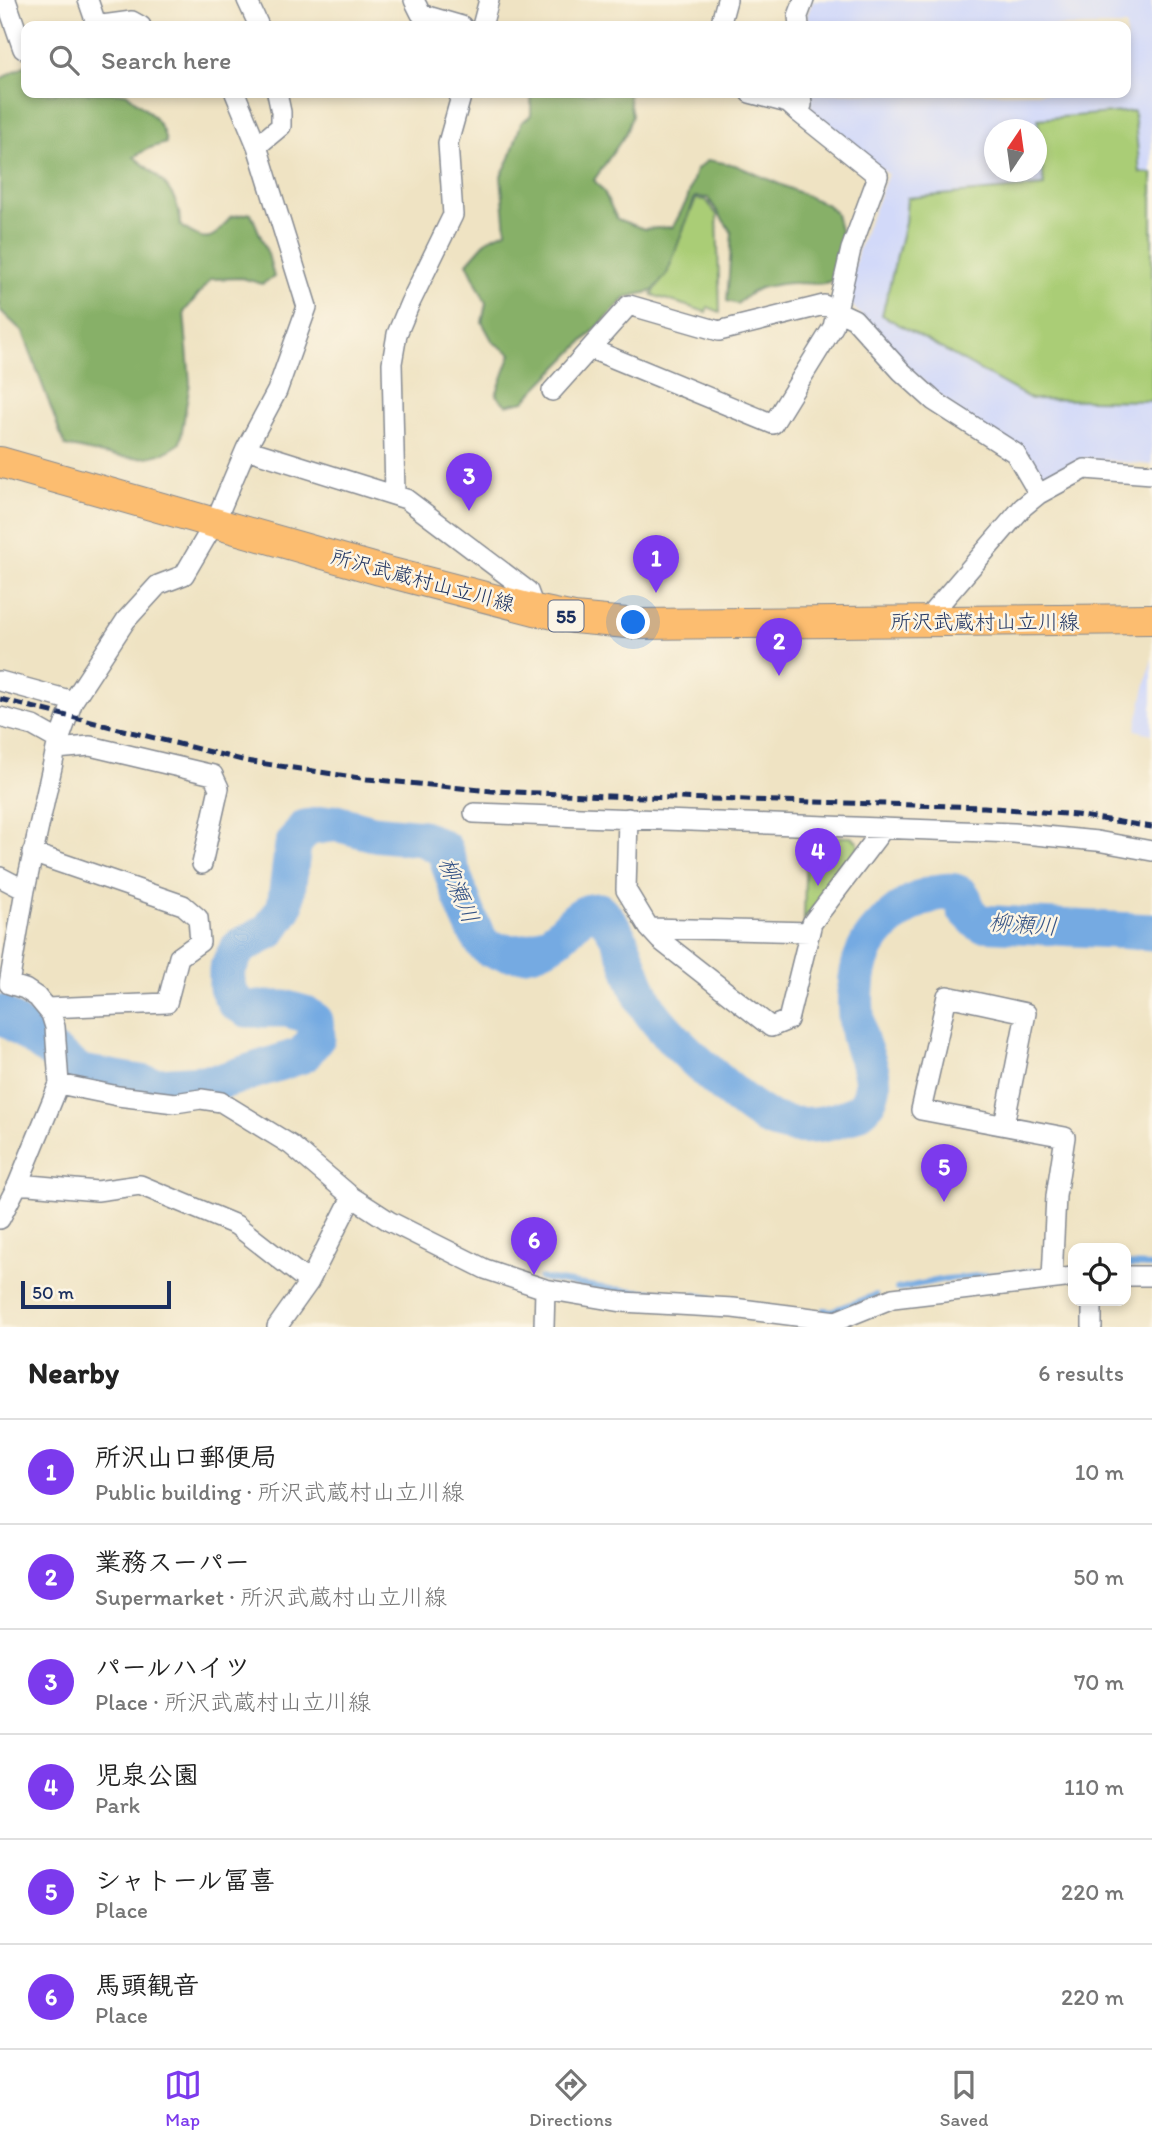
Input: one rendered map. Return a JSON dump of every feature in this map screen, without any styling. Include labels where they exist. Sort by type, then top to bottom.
[{"type":"main road","name":"所沢武蔵村山立川線","points":[[0,462],[380,570],[574,618],[637,624],[1152,620]]},
{"type":"street","points":[[6,0],[21,43]]},
{"type":"street","points":[[88,0],[94,21]]},
{"type":"street","points":[[247,0],[258,21]]},
{"type":"street","points":[[414,0],[421,14],[445,21]]},
{"type":"street","points":[[483,21],[489,0]]},
{"type":"street","points":[[721,21],[727,0]]},
{"type":"street","points":[[798,21],[804,0]]},
{"type":"street","points":[[0,1219],[18,1184],[58,1079],[55,1027],[47,1008],[25,989],[4,983],[57,744],[73,701],[126,620],[158,585],[184,575],[215,522],[246,449],[277,391],[307,307],[257,146],[237,98]]},
{"type":"street","points":[[257,146],[281,126],[278,98]]},
{"type":"street","points":[[395,494],[392,363],[397,334],[453,215],[448,143],[462,98]]},
{"type":"street","points":[[591,349],[773,424],[833,327],[851,249],[878,176],[800,103],[769,98]]},
{"type":"street","points":[[552,391],[629,305],[719,331],[824,304],[853,319],[901,371],[934,401],[1015,453],[1039,494]]},
{"type":"street","points":[[246,449],[406,499],[528,591],[535,610]]},
{"type":"street","points":[[925,621],[1023,507],[1039,494],[1084,469],[1152,474]]},
{"type":"street","points":[[0,681],[73,701]]},
{"type":"street","points":[[0,717],[33,726],[57,744],[90,746],[214,775],[219,788],[202,864]]},
{"type":"street","points":[[474,813],[1014,833],[1097,841],[1152,851]]},
{"type":"street","points":[[628,818],[626,890],[649,928],[660,940],[771,1027],[788,1020],[812,923],[884,828]]},
{"type":"street","points":[[32,853],[183,905],[198,918],[200,942],[179,957],[167,1003],[47,1008]]},
{"type":"street","points":[[0,877],[25,890]]},
{"type":"street","points":[[649,928],[810,932]]},
{"type":"street","points":[[1004,1125],[1026,1013],[947,996],[921,1110],[1065,1137],[1056,1196],[1052,1278]]},
{"type":"street","points":[[58,1079],[118,1097],[175,1103],[201,1099],[221,1102],[291,1145],[352,1197],[388,1222],[485,1269],[545,1290],[622,1302],[733,1308],[836,1324],[893,1298],[1068,1277]]},
{"type":"street","points":[[18,1184],[97,1191],[140,1185],[236,1225],[309,1282]]},
{"type":"street","points":[[277,1327],[309,1282],[352,1197]]},
{"type":"street","points":[[1131,1276],[1152,1276]]},
{"type":"street","points":[[544,1327],[545,1290]]},
{"type":"street","points":[[1091,1306],[1092,1327]]},
{"type":"shaded area","points":[[813,0],[1152,0],[1152,465],[1084,458],[1040,482],[895,356],[847,299],[858,251],[888,174],[816,117],[811,109],[811,98],[1131,98],[1131,21],[808,21],[807,15]]},
{"type":"shaded area","points":[[1152,658],[1152,734],[1135,730]]},
{"type":"green space","points":[[21,68],[21,98],[132,98],[157,121],[166,143],[147,149],[134,157],[166,186],[176,203],[180,225],[196,235],[208,238],[213,236],[230,217],[251,213],[268,254],[274,277],[262,284],[242,278],[211,279],[184,312],[190,383],[180,443],[167,451],[139,458],[65,446],[23,332],[0,310],[0,79]]},
{"type":"green space","points":[[531,98],[629,98],[632,116],[625,135],[594,180],[604,192],[617,219],[644,229],[673,227],[687,200],[696,170],[708,160],[735,165],[828,205],[836,214],[843,242],[836,254],[837,274],[833,279],[819,284],[789,283],[772,286],[757,289],[737,304],[727,301],[732,233],[708,198],[695,197],[667,274],[653,291],[627,297],[524,401],[506,405],[496,395],[511,354],[493,342],[482,322],[486,303],[467,263],[488,239],[506,231],[501,176],[521,123],[531,115]]},
{"type":"green space","points":[[1134,111],[1140,173],[1152,173],[1152,401],[1031,399],[882,315],[905,223],[907,198],[1044,186],[1044,182],[1047,182],[1047,119],[1038,119]]},
{"type":"green space","points":[[696,199],[706,200],[717,215],[720,312],[708,307],[706,312],[652,295],[666,270]]},
{"type":"green space","points":[[806,836],[851,837],[859,846],[804,920]]},
{"type":"waterway","name":"柳瀬川","points":[[0,1013],[81,1073],[158,1086],[219,1082],[303,1055],[317,1037],[315,1021],[305,1014],[287,1009],[247,1009],[235,1002],[227,987],[227,970],[238,948],[269,931],[285,907],[293,845],[305,828],[336,823],[373,833],[422,838],[444,849],[469,918],[482,942],[490,949],[516,953],[538,949],[559,936],[581,916],[599,911],[617,934],[642,997],[671,1036],[724,1086],[757,1112],[783,1123],[808,1125],[848,1117],[868,1101],[872,1074],[860,1040],[857,1022],[858,970],[867,945],[877,932],[914,902],[932,894],[951,891],[964,899],[965,909],[979,923],[1152,932]]},
{"type":"waterway","points":[[1131,1265],[1152,1266]]},
{"type":"waterway","points":[[897,1289],[945,1279],[1036,1271]]},
{"type":"waterway","points":[[540,1278],[610,1289],[664,1293]]},
{"type":"waterway","points":[[695,1295],[710,1298]]},
{"type":"waterway","points":[[824,1310],[831,1311],[876,1295]]},
{"type":"railway","points":[[0,699],[246,761],[367,779],[492,791],[984,807],[1076,815],[1152,827]]},
{"type":"place","name":"パールハイツ","points":[[469,511]]},
{"type":"place","name":"所沢山口郵便局","points":[[656,593]]},
{"type":"place","name":"業務スーパー","points":[[779,676]]},
{"type":"place","name":"児泉公園","points":[[818,886]]},
{"type":"place","name":"シャトール冨喜","points":[[944,1202]]},
{"type":"place","name":"馬頭観音","points":[[534,1275]]}]
